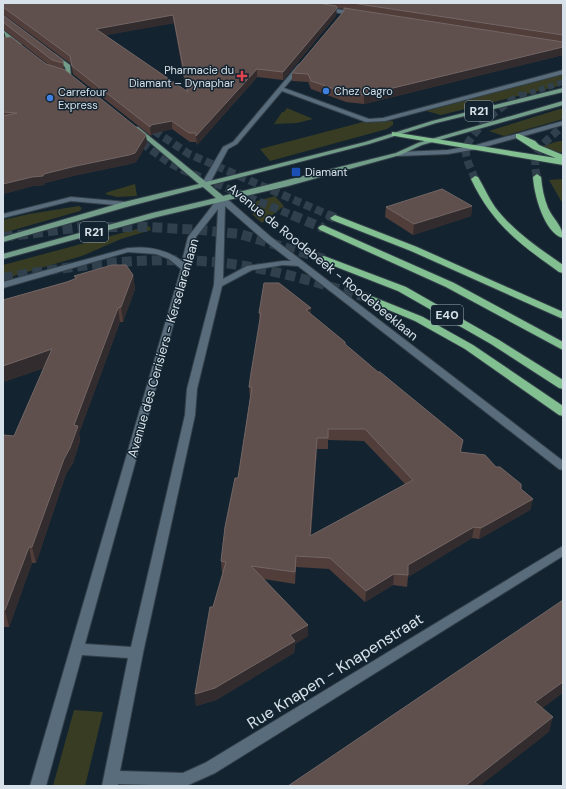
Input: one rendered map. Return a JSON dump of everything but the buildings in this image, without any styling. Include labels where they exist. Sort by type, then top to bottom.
[{"type":"highway","points":[[395,134],[563,162]]},
{"type":"highway","points":[[519,136],[536,147],[563,158]]},
{"type":"highway","points":[[537,177],[542,206],[554,227],[563,235]]},
{"type":"highway","points":[[476,179],[481,193],[504,224],[513,233],[563,270]]},
{"type":"highway","points":[[335,218],[414,249],[563,316]]},
{"type":"highway","name":"E40","points":[[323,228],[450,285],[563,347]]},
{"type":"highway","name":"E40","points":[[324,259],[402,289],[495,342],[563,385]]},
{"type":"highway","name":"E40","points":[[370,299],[419,319],[469,348],[563,412]]},
{"type":"main road","points":[[3,32],[14,41],[26,47]]},
{"type":"main road","points":[[47,51],[68,66],[66,75],[75,81]]},
{"type":"main road","name":"R21","points":[[3,240],[127,204],[206,185],[434,122],[563,90]]},
{"type":"main road","name":"R21","points":[[3,257],[149,217],[398,154],[433,141],[563,103]]},
{"type":"main road","name":"Avenue de Roodebeek - Roodebeeklaan","points":[[132,125],[222,199]]},
{"type":"street","points":[[318,8],[358,14]]},
{"type":"street","points":[[8,42],[14,41]]},
{"type":"street","points":[[206,185],[225,148],[235,143],[306,59]]},
{"type":"street","points":[[281,89],[368,121],[383,120],[563,72]]},
{"type":"street","points":[[398,154],[448,152],[477,148],[563,123]]},
{"type":"street","points":[[3,216],[71,199],[127,204]]},
{"type":"street","name":"Avenue de Roodebeek - Roodebeeklaan","points":[[222,199],[263,235],[563,466]]},
{"type":"street","name":"Avenue des Cerisiers - Kerselarenlaan","points":[[38,786],[135,447],[185,268],[192,237],[222,199]]},
{"type":"street","name":"Avenue des Cerisiers - Kerselarenlaan","points":[[112,782],[136,653],[190,415],[192,389],[218,285],[222,199]]},
{"type":"street","points":[[3,285],[128,250],[144,249],[155,251],[175,259],[185,268]]},
{"type":"street","points":[[218,285],[256,266],[283,263],[301,264]]},
{"type":"street","name":"Rue Knapen - Knapenstraat","points":[[112,782],[184,780],[210,768],[563,550]]},
{"type":"street","points":[[76,649],[136,653]]},
{"type":"green space","points":[[563,74],[563,85],[441,115],[426,111]]},
{"type":"green space","points":[[287,108],[313,119],[297,123],[274,124],[282,112],[284,112]]},
{"type":"green space","points":[[563,108],[563,119],[504,136],[489,131]]},
{"type":"green space","points":[[393,121],[393,125],[387,129],[270,161],[260,149],[363,122]]},
{"type":"green space","points":[[563,141],[563,153],[551,151],[543,146]]},
{"type":"green space","points":[[563,179],[563,204],[549,180]]},
{"type":"green space","points":[[135,184],[137,196],[117,197],[105,194],[108,192]]},
{"type":"green space","points":[[275,196],[284,206],[262,223],[253,215],[250,207],[257,201]]},
{"type":"green space","points":[[79,206],[82,208],[80,211],[3,233],[3,220]]},
{"type":"green space","points":[[149,226],[151,230],[121,239],[82,256],[3,279],[3,265]]},
{"type":"green space","points":[[74,710],[103,712],[85,786],[53,786]]},
{"type":"tunnel","points":[[521,96],[563,82]]},
{"type":"tunnel","points":[[475,179],[466,153],[468,143],[491,116],[503,106],[521,96]]},
{"type":"tunnel","points":[[144,124],[189,154],[331,216]]},
{"type":"tunnel","points":[[537,177],[535,168],[537,154],[545,142],[563,126]]},
{"type":"tunnel","points":[[132,136],[168,162],[183,170],[294,216]]},
{"type":"tunnel","points":[[292,215],[323,228]]},
{"type":"tunnel","points":[[328,215],[335,218]]},
{"type":"tunnel","points":[[3,237],[82,227],[147,227],[201,230],[240,234],[324,259]]},
{"type":"tunnel","points":[[3,278],[85,265],[141,261],[196,261],[224,263],[280,273],[371,299]]},
{"type":"place","name":"Pharmacie du Diamant – Dynaphar","points":[[242,76]]},
{"type":"place","name":"Chez Cagro","points":[[326,91]]},
{"type":"place","name":"Carrefour Express","points":[[50,98]]},
{"type":"place","name":"Diamant","points":[[296,172]]}]
